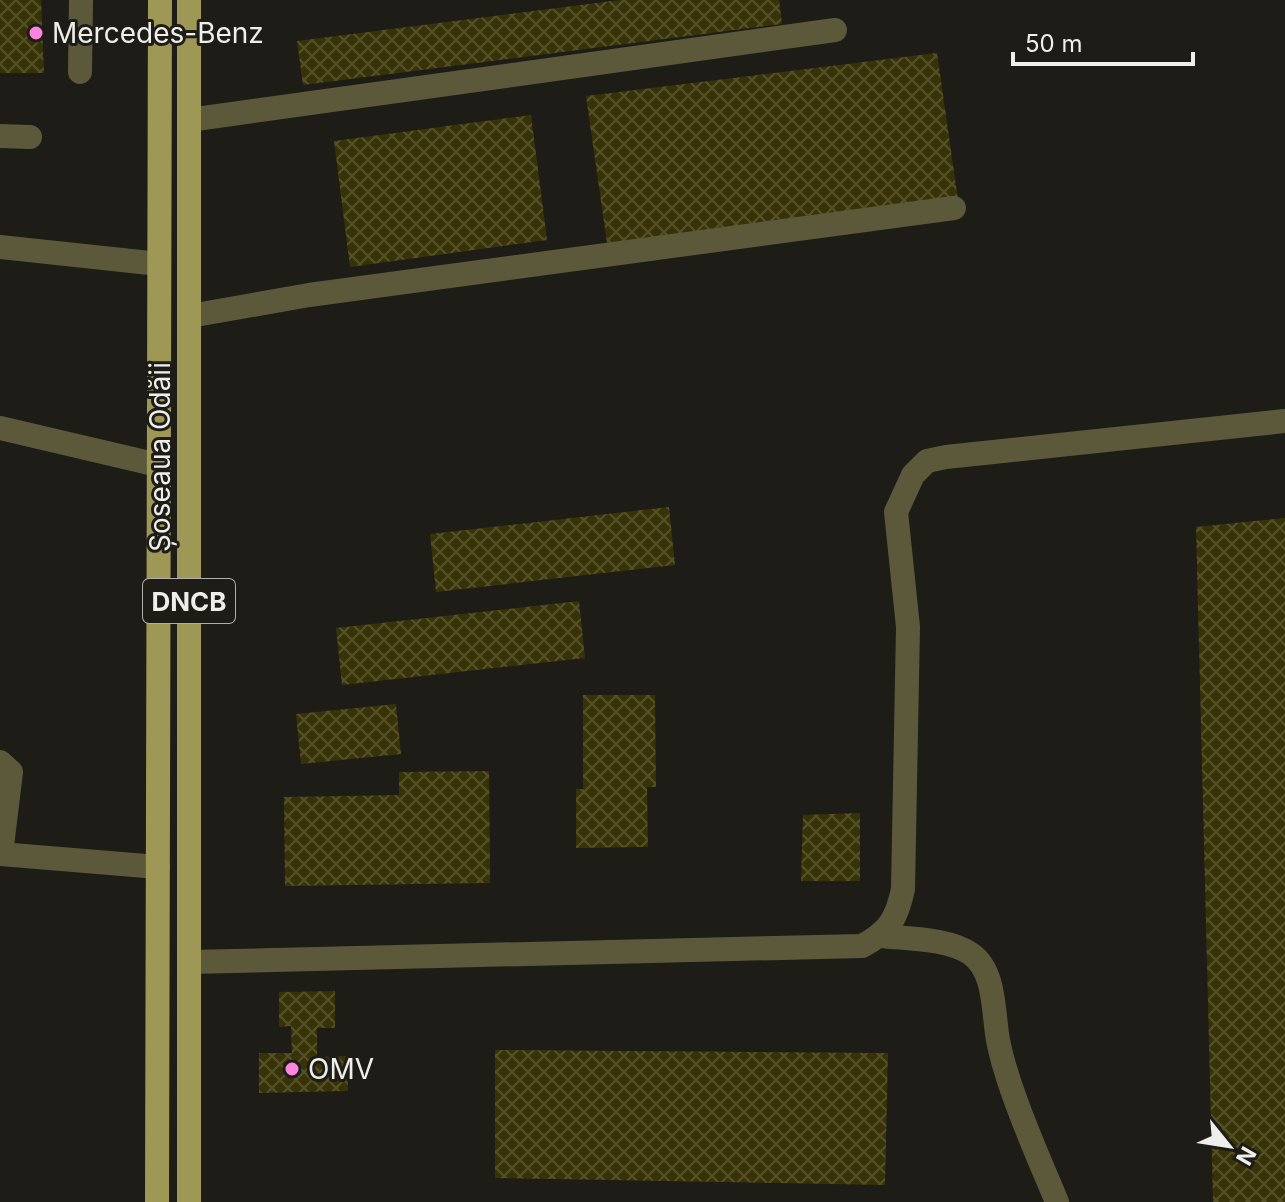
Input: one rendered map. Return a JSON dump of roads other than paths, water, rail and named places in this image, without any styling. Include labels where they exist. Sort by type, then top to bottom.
[{"type":"main road","name":"Șoseaua Odăii","points":[[157,1202],[160,0]]},
{"type":"main road","name":"Șoseaua Odăii","points":[[189,0],[189,1202]]},
{"type":"street","points":[[80,72],[81,0]]},
{"type":"street","points":[[189,120],[835,30]]},
{"type":"street","points":[[0,136],[30,137]]},
{"type":"street","points":[[190,316],[309,295],[954,208]]},
{"type":"street","points":[[0,247],[159,264]]},
{"type":"street","points":[[189,962],[862,946],[881,936],[897,917],[903,889],[908,627],[896,512],[913,475],[927,461],[946,457],[1285,421]]},
{"type":"street","points":[[0,428],[158,465]]},
{"type":"street","points":[[0,762],[11,772],[0,854],[158,867]]},
{"type":"street","points":[[881,936],[956,948],[971,954],[981,965],[989,983],[998,1043],[1057,1202]]},
{"type":"place","name":"Mercedes-Benz","points":[[36,33]]},
{"type":"place","name":"OMV","points":[[292,1069]]}]
